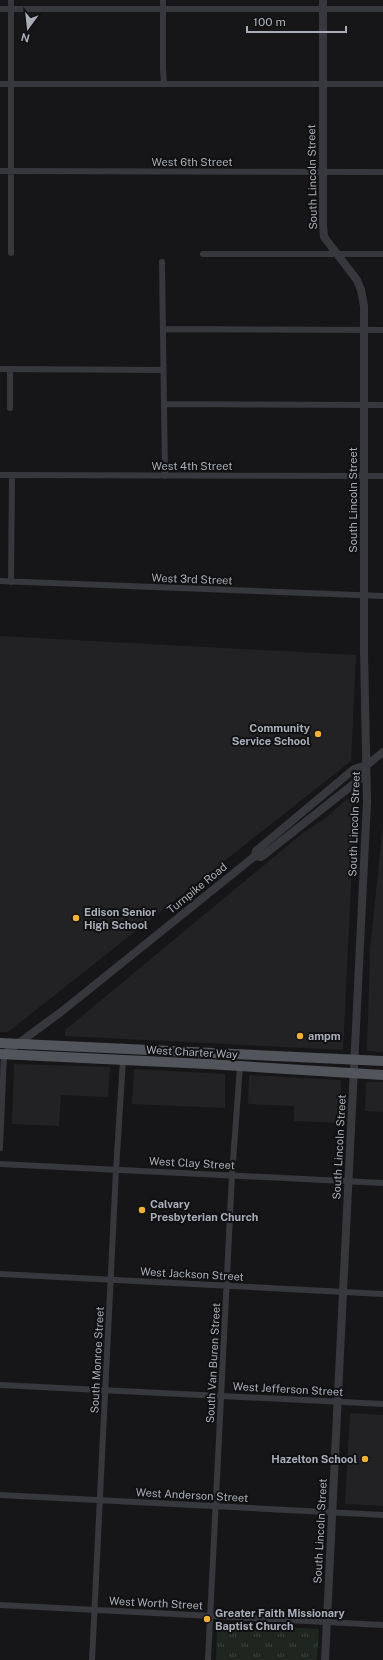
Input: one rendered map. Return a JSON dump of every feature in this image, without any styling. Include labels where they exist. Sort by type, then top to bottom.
[{"type":"main road","name":"West Charter Way","points":[[0,1043],[383,1061]]},
{"type":"main road","points":[[123,1060],[125,1055],[155,1056],[158,1051]]},
{"type":"main road","name":"West Charter Way","points":[[1,1056],[123,1060],[354,1072],[383,1075]]},
{"type":"main road","points":[[240,1066],[245,1062],[270,1062],[278,1057]]},
{"type":"street","points":[[11,0],[11,253]]},
{"type":"street","points":[[163,0],[164,84]]},
{"type":"street","name":"South Lincoln Street","points":[[323,0],[324,237],[349,268],[361,290],[364,306],[364,652],[367,765],[367,809],[325,1660]]},
{"type":"street","points":[[0,9],[383,9]]},
{"type":"street","points":[[0,84],[383,84]]},
{"type":"street","name":"West 6th Street","points":[[0,171],[383,172]]},
{"type":"street","points":[[203,254],[383,254]]},
{"type":"street","points":[[162,262],[165,476]]},
{"type":"street","points":[[164,329],[383,330]]},
{"type":"street","points":[[0,369],[163,370]]},
{"type":"street","points":[[10,370],[10,408]]},
{"type":"street","points":[[164,404],[383,405]]},
{"type":"street","name":"West 4th Street","points":[[0,475],[383,476]]},
{"type":"street","points":[[11,582],[12,475]]},
{"type":"street","name":"West 3rd Street","points":[[0,581],[383,596]]},
{"type":"street","name":"Turnpike Road","points":[[1,1056],[61,1012],[255,856],[256,851],[354,769],[367,765],[383,752]]},
{"type":"street","name":"Turnpike Road","points":[[255,856],[260,857],[265,854],[360,779],[367,765]]},
{"type":"street","points":[[0,1148],[1,1056]]},
{"type":"street","name":"South Monroe Street","points":[[92,1660],[116,1170],[123,1060]]},
{"type":"street","name":"South Van Buren Street","points":[[208,1660],[226,1286],[240,1066]]},
{"type":"street","name":"West Clay Street","points":[[0,1164],[383,1183]]},
{"type":"street","name":"West Jackson Street","points":[[0,1274],[383,1294]]},
{"type":"street","name":"West Jefferson Street","points":[[0,1385],[383,1404]]},
{"type":"street","name":"West Anderson Street","points":[[0,1495],[383,1515]]},
{"type":"street","name":"West Worth Street","points":[[0,1605],[383,1625]]},
{"type":"shaded area","name":"Edison Senior High School","points":[[0,636],[356,655],[351,761],[8,1032],[0,1032]]},
{"type":"shaded area","points":[[347,799],[355,803],[343,1050],[65,1036],[65,1030],[304,832],[323,820]]},
{"type":"shaded area","points":[[383,823],[383,1052],[367,1051],[370,950]]},
{"type":"shaded area","points":[[14,1064],[110,1067],[108,1097],[61,1095],[59,1126],[12,1124]]},
{"type":"shaded area","points":[[134,1069],[225,1074],[225,1108],[132,1104]]},
{"type":"shaded area","points":[[249,1075],[341,1080],[340,1123],[294,1121],[294,1106],[248,1104]]},
{"type":"shaded area","points":[[366,1082],[383,1082],[383,1112],[365,1111]]},
{"type":"shaded area","name":"Hazelton School","points":[[350,1413],[383,1415],[383,1506],[345,1504]]},
{"type":"green space","points":[[217,1624],[319,1629],[317,1660],[216,1660]]},
{"type":"place","name":"Community Service School","points":[[318,734]]},
{"type":"place","name":"Edison Senior High School","points":[[76,918]]},
{"type":"place","name":"ampm","points":[[300,1036]]},
{"type":"place","name":"Calvary Presbyterian Church","points":[[142,1210]]},
{"type":"place","name":"Hazelton School","points":[[365,1459]]},
{"type":"place","name":"Greater Faith Missionary Baptist Church","points":[[207,1619]]}]
